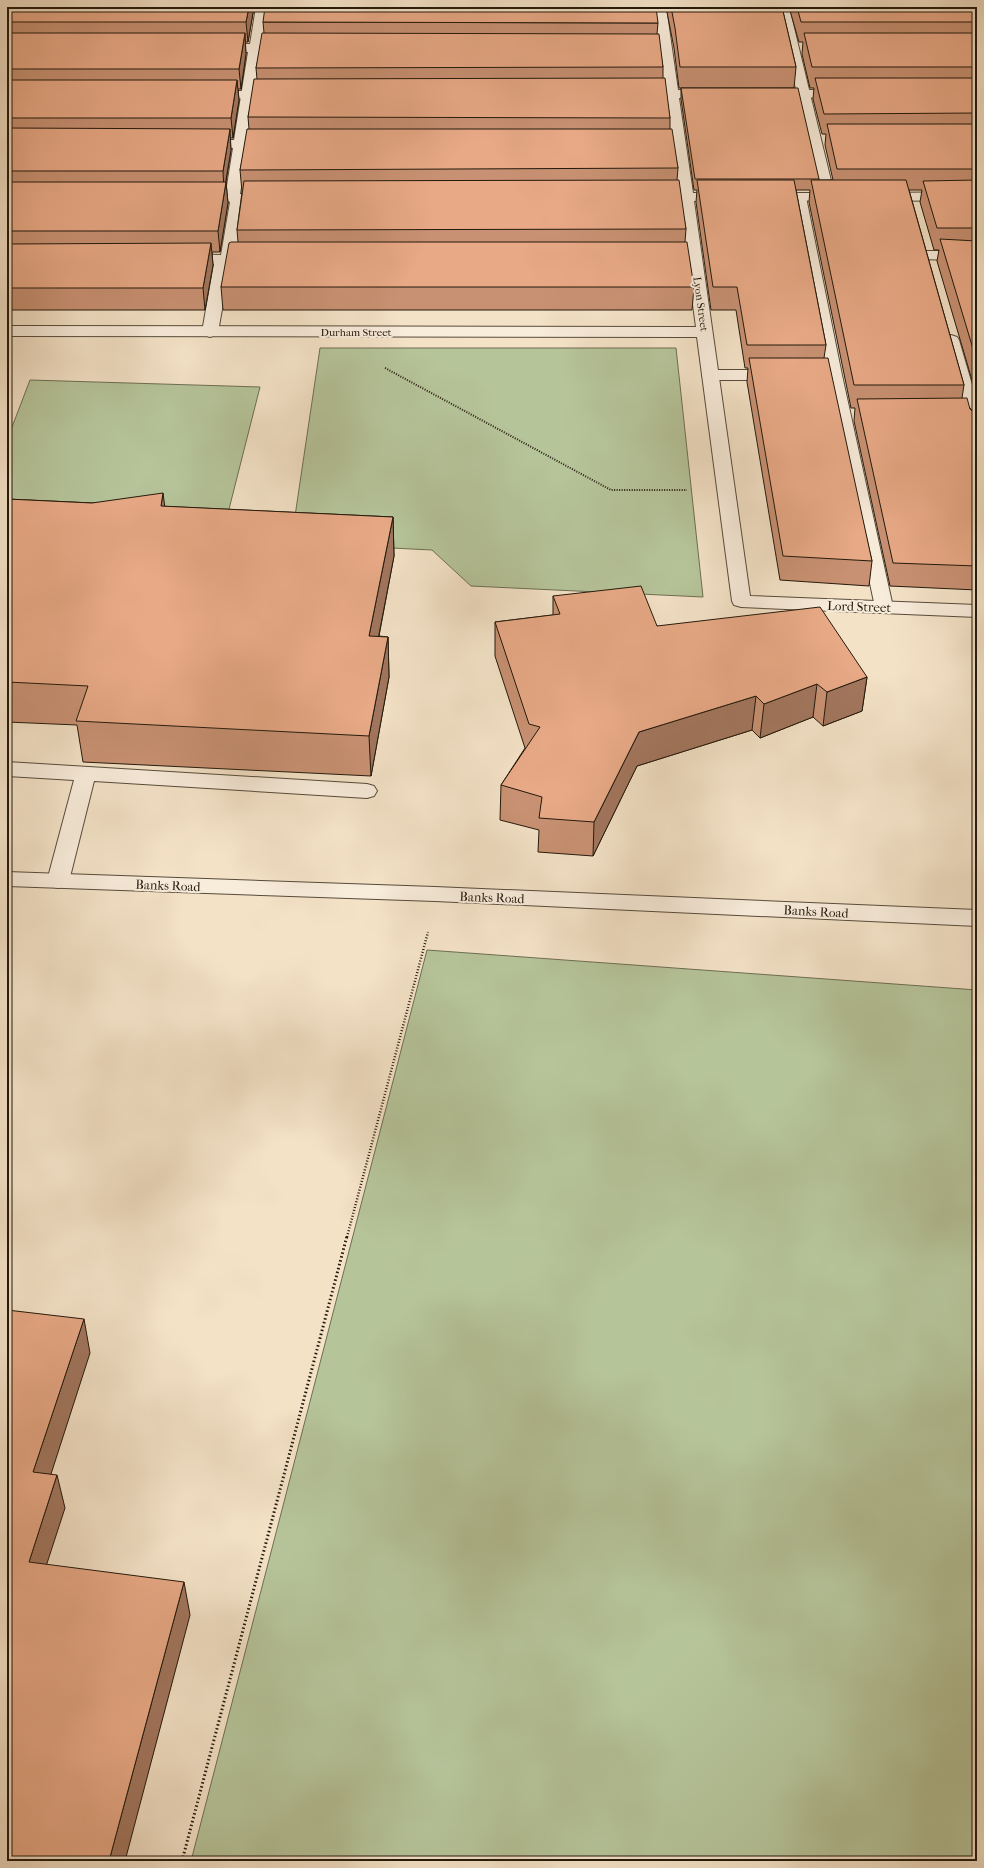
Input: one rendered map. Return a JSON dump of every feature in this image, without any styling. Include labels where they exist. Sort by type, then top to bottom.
[{"type":"street","points":[[210,332],[226,260],[235,198],[240,144],[262,7]]},
{"type":"street","name":"Lyon Street","points":[[660,7],[686,197],[688,258],[704,332],[741,601]]},
{"type":"street","points":[[783,7],[828,197]]},
{"type":"street","points":[[202,48],[303,48]]},
{"type":"street","points":[[793,48],[809,48]]},
{"type":"street","points":[[650,49],[666,49]]},
{"type":"street","points":[[626,94],[727,94]]},
{"type":"street","points":[[759,94],[859,94]]},
{"type":"street","points":[[193,95],[295,95]]},
{"type":"street","points":[[815,140],[830,140]]},
{"type":"street","points":[[185,144],[288,144]]},
{"type":"street","points":[[663,145],[679,145]]},
{"type":"street","points":[[754,197],[859,197],[912,204],[977,196]]},
{"type":"street","points":[[640,197],[738,197]]},
{"type":"street","points":[[798,197],[826,375],[850,415],[884,607]]},
{"type":"street","points":[[186,198],[289,198]]},
{"type":"street","points":[[927,256],[977,256]]},
{"type":"street","points":[[169,259],[276,260]]},
{"type":"street","points":[[946,323],[969,412],[977,431]]},
{"type":"street","name":"Durham Street","points":[[7,332],[704,332]]},
{"type":"street","points":[[710,375],[795,375]]},
{"type":"street","name":"Lord Street","points":[[741,601],[977,611]]},
{"type":"street","points":[[7,769],[367,791]]},
{"type":"street","points":[[58,881],[85,774]]},
{"type":"street","name":"Banks Road","points":[[7,879],[435,894],[977,918]]},
{"type":"path","points":[[361,332],[361,355],[611,490],[726,490]]},
{"type":"path","points":[[182,1861],[429,930],[435,894]]},
{"type":"green space","points":[[320,348],[676,348],[703,597],[471,586],[432,550],[291,543]]},
{"type":"green space","points":[[30,380],[260,387],[228,513],[7,509],[7,440]]},
{"type":"green space","points":[[427,950],[977,990],[977,1861],[191,1861]]},
{"type":"building","points":[[7,7],[249,7],[246,22],[7,22]]},
{"type":"building","points":[[265,7],[656,7],[658,23],[263,22]]},
{"type":"building","points":[[671,7],[782,7],[796,67],[680,67]]},
{"type":"building","points":[[797,7],[977,7],[977,22],[801,22]]},
{"type":"building","points":[[7,33],[245,33],[239,69],[7,69]]},
{"type":"building","points":[[262,33],[659,34],[663,67],[256,68]]},
{"type":"building","points":[[804,33],[977,33],[977,67],[812,67]]},
{"type":"building","points":[[665,78],[670,118],[248,117],[254,79]]},
{"type":"building","points":[[815,78],[977,78],[977,113],[824,114]]},
{"type":"building","points":[[7,80],[237,80],[231,118],[7,118]]},
{"type":"building","points":[[681,88],[798,88],[819,179],[695,179]]},
{"type":"building","points":[[827,124],[977,124],[977,169],[837,169]]},
{"type":"building","points":[[7,128],[230,129],[223,171],[7,171]]},
{"type":"building","points":[[247,129],[672,129],[678,168],[240,170]]},
{"type":"building","points":[[679,180],[686,229],[237,230],[244,181]]},
{"type":"building","points":[[697,180],[794,180],[826,345],[747,345],[737,287],[713,287]]},
{"type":"building","points":[[811,180],[906,180],[964,385],[854,385]]},
{"type":"building","points":[[977,180],[977,228],[937,228],[923,181]]},
{"type":"building","points":[[7,182],[226,182],[218,231],[7,231]]},
{"type":"building","points":[[940,239],[977,241],[977,362]]},
{"type":"building","points":[[687,242],[694,287],[221,287],[229,243]]},
{"type":"building","points":[[211,243],[203,288],[7,288],[7,244]]},
{"type":"building","points":[[749,358],[828,358],[872,561],[783,556]]},
{"type":"building","points":[[967,398],[970,409],[977,414],[977,566],[893,563],[857,399]]},
{"type":"building","points":[[163,493],[161,506],[393,517],[369,636],[388,637],[369,736],[76,721],[88,686],[7,682],[7,499],[92,503]]},
{"type":"building","points":[[641,586],[657,626],[820,607],[867,677],[827,692],[817,684],[764,704],[756,696],[639,732],[594,822],[539,818],[542,797],[501,785],[540,727],[529,724],[495,622],[560,614],[553,596]]},
{"type":"building","points":[[7,1310],[84,1319],[33,1472],[57,1475],[29,1562],[184,1582],[109,1861],[7,1861]]}]
